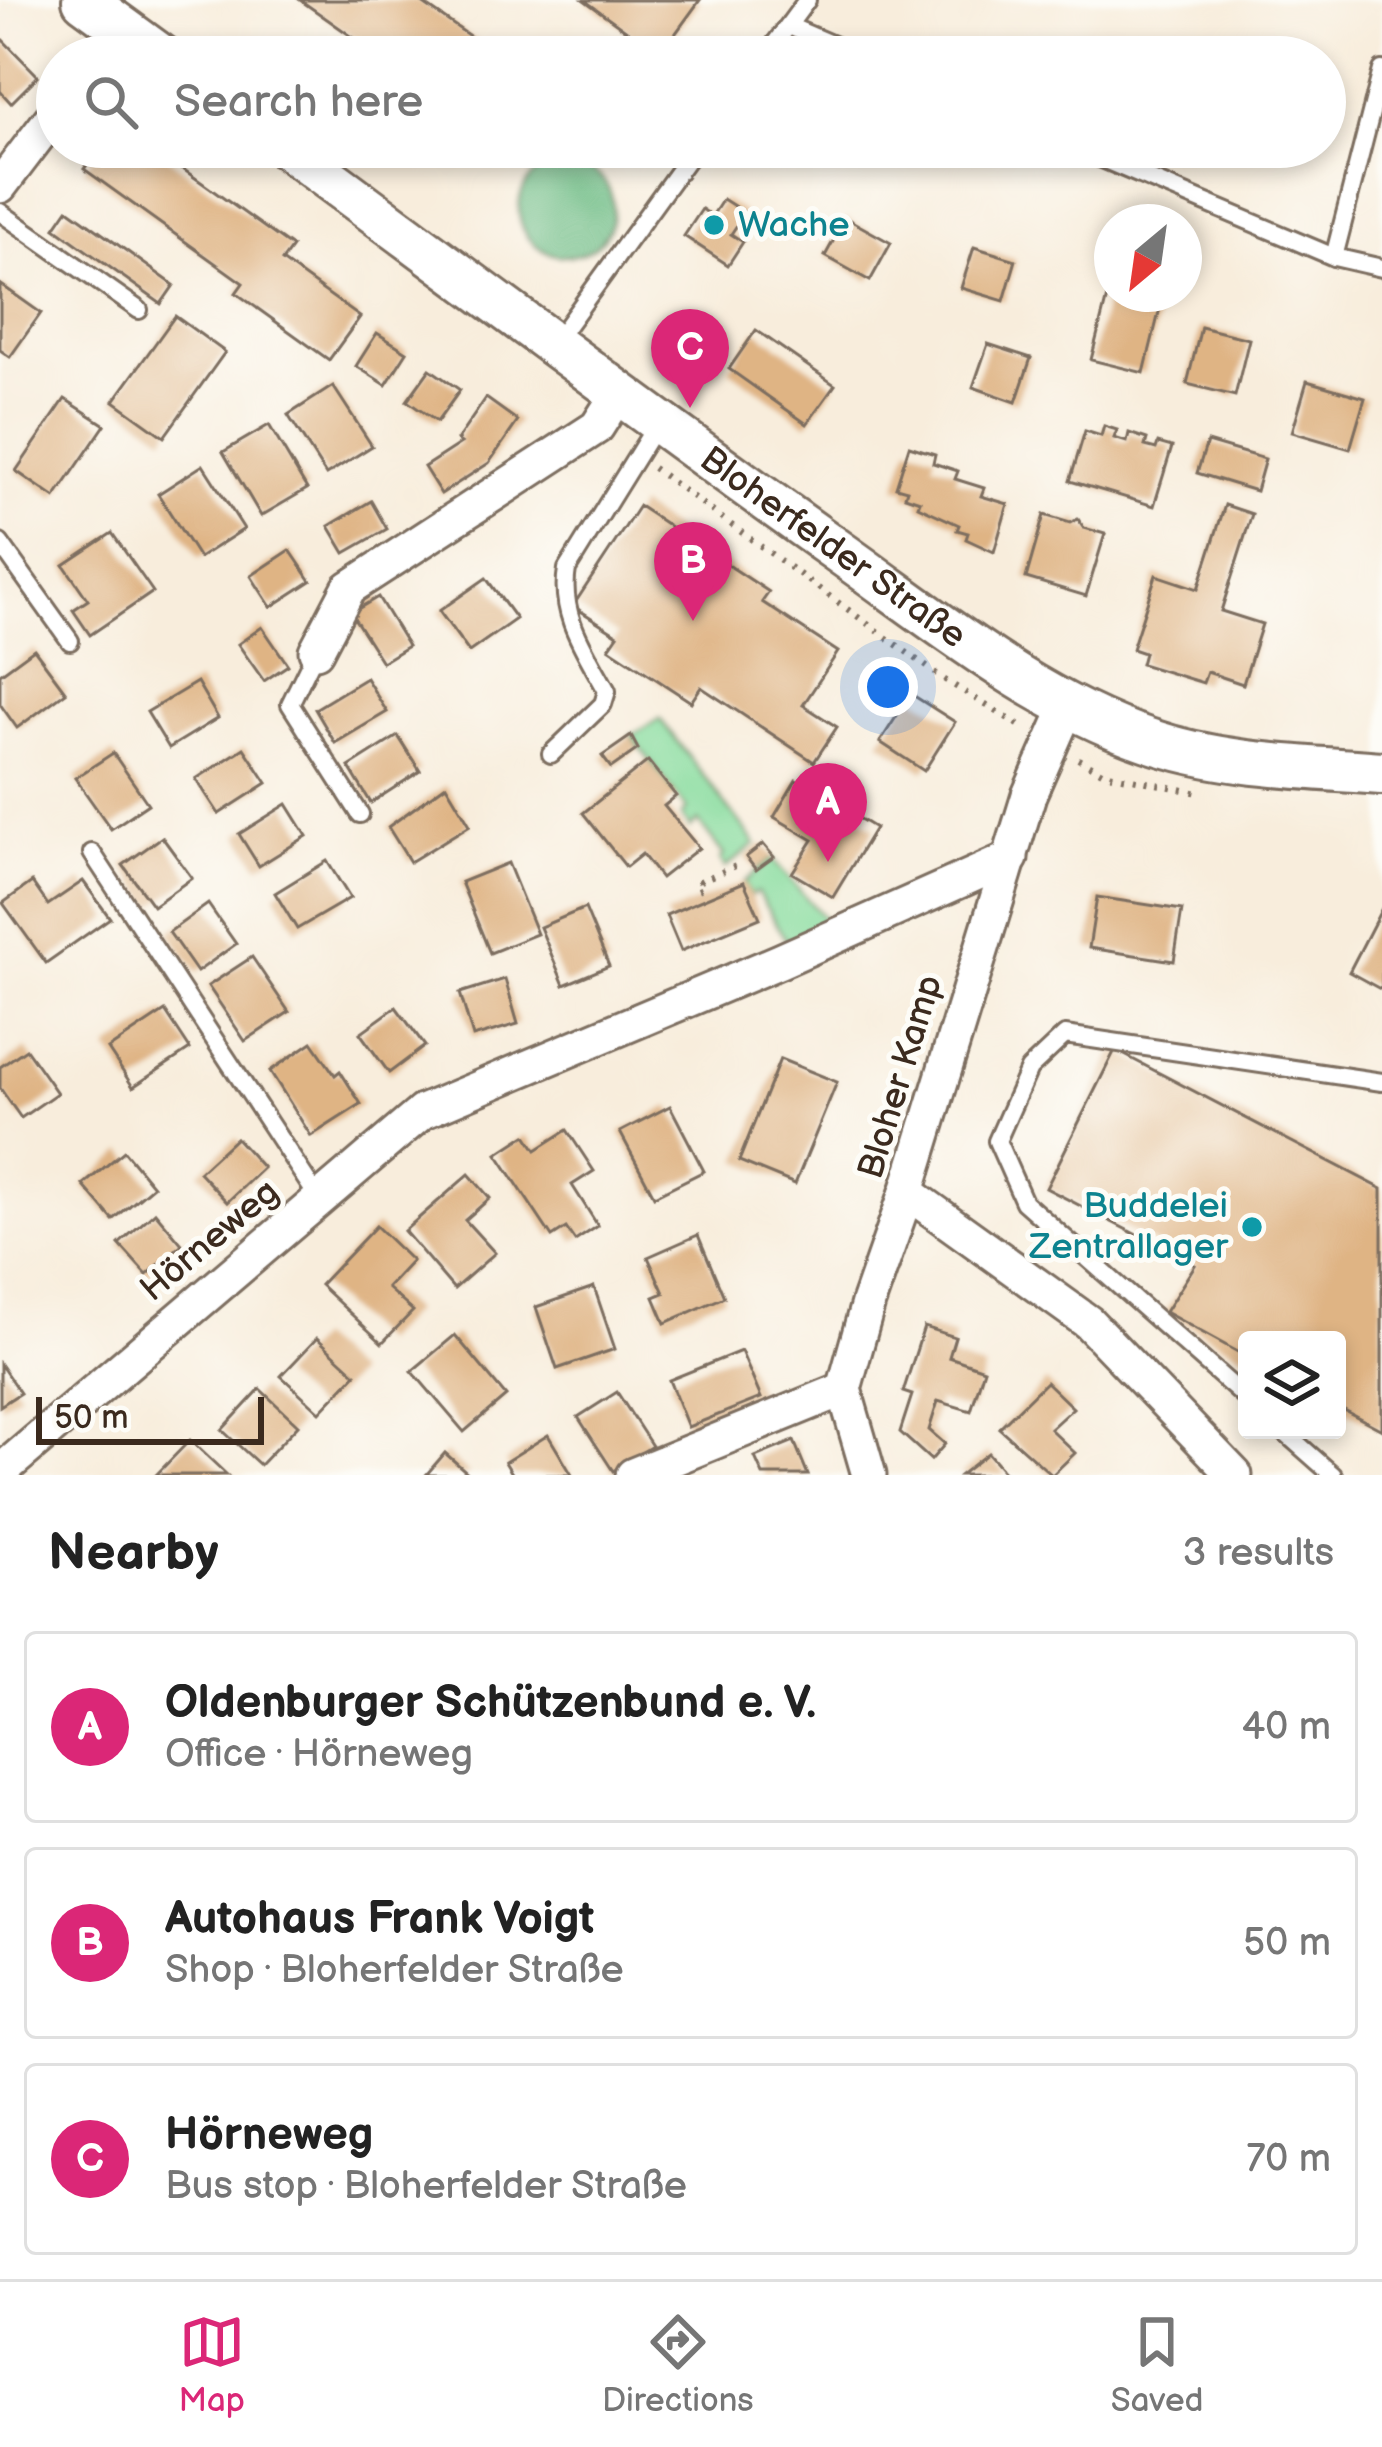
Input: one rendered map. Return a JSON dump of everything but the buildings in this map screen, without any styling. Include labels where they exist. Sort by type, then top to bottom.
[{"type":"street","points":[[84,0],[105,36]]},
{"type":"street","points":[[0,186],[36,139]]},
{"type":"street","name":"Bloherfelder Straße","points":[[314,168],[918,609],[1068,706],[1143,739],[1193,754],[1266,765],[1382,773]]},
{"type":"street","points":[[316,652],[349,588],[597,427],[618,394]]},
{"type":"street","name":"Bloher Kamp","points":[[844,1389],[1029,795],[1068,706]]},
{"type":"street","name":"Hörneweg","points":[[0,1472],[422,1112],[780,962],[1011,858]]},
{"type":"street","points":[[907,1192],[1088,1322],[1235,1475]]},
{"type":"street","points":[[633,1475],[844,1389],[869,1475]]},
{"type":"lane","points":[[781,36],[807,0]]},
{"type":"lane","points":[[789,26],[812,36]]},
{"type":"lane","points":[[1334,257],[1382,70]]},
{"type":"lane","points":[[553,345],[681,168]]},
{"type":"lane","points":[[1124,168],[1334,257],[1382,268]]},
{"type":"lane","points":[[0,212],[139,310]]},
{"type":"lane","points":[[551,754],[603,704],[607,691],[566,614],[567,569],[658,423]]},
{"type":"lane","points":[[0,543],[70,641]]},
{"type":"lane","points":[[316,652],[290,704],[360,814]]},
{"type":"lane","points":[[92,853],[319,1199]]},
{"type":"lane","points":[[1238,1391],[1024,1202],[997,1141],[1029,1069],[1065,1035],[1382,1082]]},
{"type":"lane","points":[[1292,1439],[1334,1475]]},
{"type":"path","points":[[698,890],[703,887],[700,881],[743,863]]},
{"type":"green space","points":[[543,168],[589,168],[605,183],[612,200],[610,227],[584,253],[548,253],[522,227],[522,191]]},
{"type":"green space","points":[[660,719],[756,844],[725,868],[720,859],[724,855],[698,821],[690,828],[682,816],[687,809],[631,736]]},
{"type":"green space","points":[[772,859],[832,927],[790,947],[757,892],[750,896],[744,882]]},
{"type":"place","name":"Wache","points":[[714,225]]},
{"type":"place","name":"Hörneweg","points":[[690,408]]},
{"type":"place","name":"Autohaus Frank Voigt","points":[[693,621]]},
{"type":"place","name":"Oldenburger Schützenbund e. V.","points":[[828,862]]},
{"type":"place","name":"Buddelei Zentrallager","points":[[1252,1227]]}]
